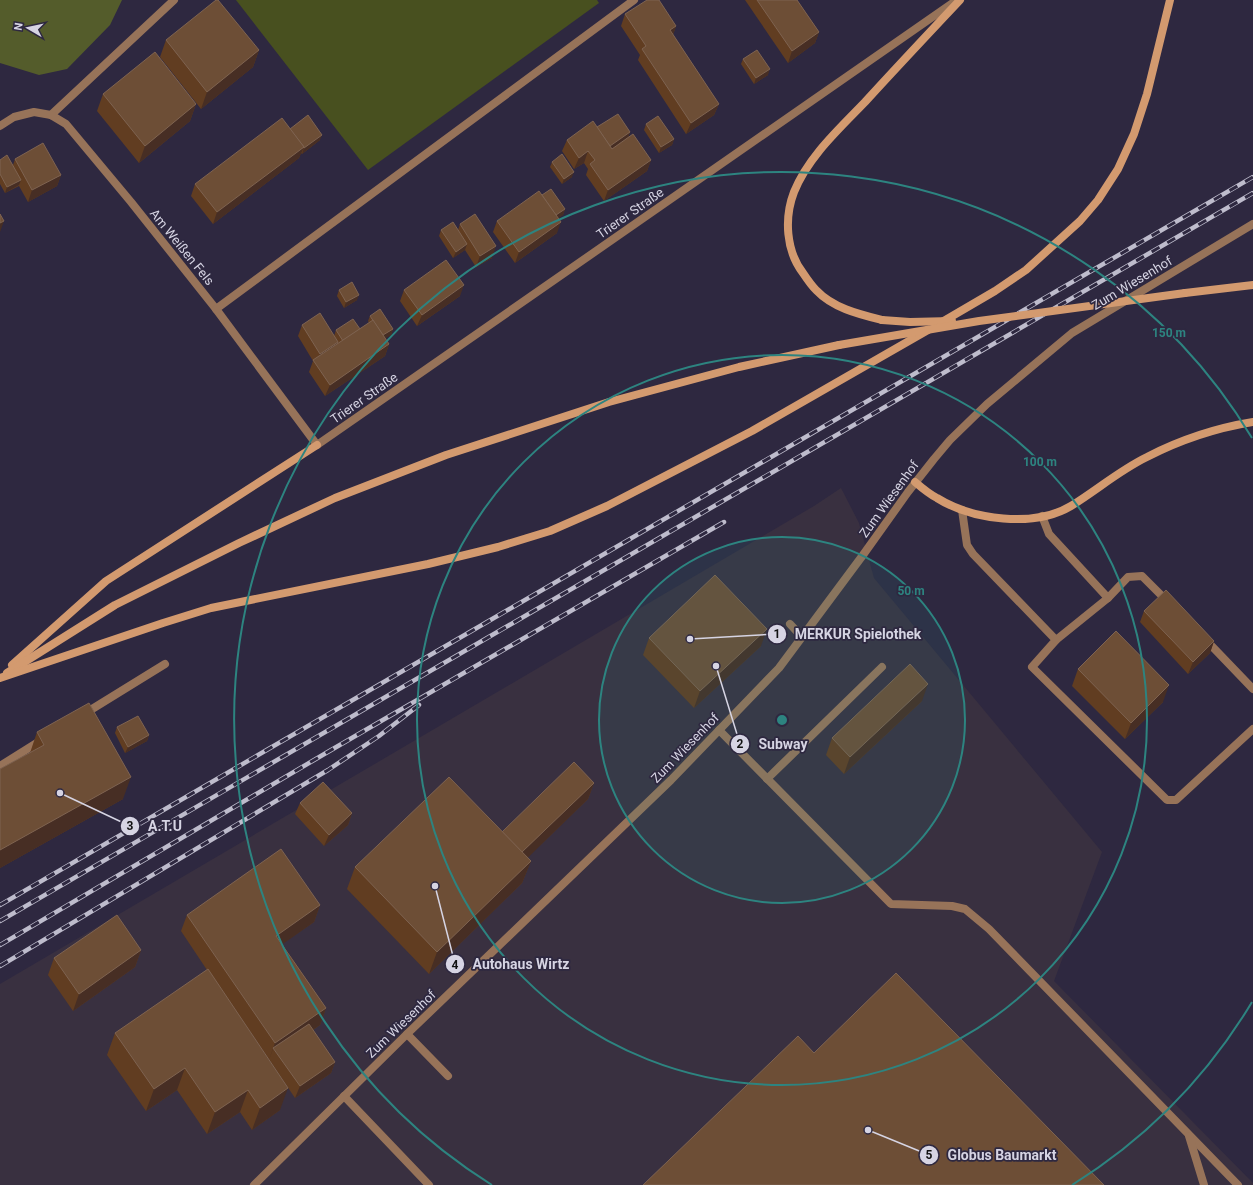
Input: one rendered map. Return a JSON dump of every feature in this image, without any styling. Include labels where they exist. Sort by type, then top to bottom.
[{"type":"main road","points":[[959,0],[831,137],[805,169],[793,193],[788,222],[791,251],[800,269],[816,290],[837,305],[855,314],[882,320],[910,322],[979,321]]},
{"type":"main road","points":[[0,677],[211,608],[428,564],[498,547],[550,531],[607,506],[752,432],[988,295],[1026,270],[1080,221],[1098,200],[1118,169],[1134,134],[1147,94],[1170,0]]},
{"type":"main road","points":[[0,677],[115,605],[239,543],[335,498],[446,455],[609,402],[739,368],[839,345],[979,321],[1253,285]]},
{"type":"main road","points":[[915,482],[938,499],[962,510],[987,517],[1007,519],[1042,516],[1069,507],[1146,457],[1185,440],[1230,426],[1253,422]]},
{"type":"main road","points":[[0,677],[106,581],[317,445]]},
{"type":"street","points":[[51,115],[174,0]]},
{"type":"street","points":[[216,308],[634,0]]},
{"type":"street","name":"Trierer Straße","points":[[317,445],[959,0]]},
{"type":"street","name":"Am Weißen Fels","points":[[0,126],[14,117],[34,112],[51,115],[66,124],[216,308],[317,445]]},
{"type":"street","name":"Zum Wiesenhof","points":[[254,1185],[407,1034],[671,780],[779,668],[915,482],[950,440],[987,404],[1072,333],[1253,224]]},
{"type":"street","points":[[962,510],[967,545],[973,554],[1056,640]]},
{"type":"street","points":[[1042,516],[1049,534],[1108,598]]},
{"type":"street","points":[[1176,610],[1142,576],[1128,577],[1108,598],[1056,640],[1032,667],[1167,800],[1176,800],[1253,729]]},
{"type":"street","points":[[790,624],[802,637]]},
{"type":"street","points":[[1198,632],[1253,689]]},
{"type":"street","points":[[79,718],[165,664]]},
{"type":"street","points":[[767,779],[882,667]]},
{"type":"street","points":[[720,730],[891,904],[952,906],[965,909],[988,929],[1238,1185]]},
{"type":"street","points":[[0,766],[46,738]]},
{"type":"street","points":[[407,1034],[448,1076]]},
{"type":"street","points":[[344,1096],[429,1185]]},
{"type":"street","points":[[1188,1134],[1204,1185]]},
{"type":"shaded area","points":[[841,488],[859,523],[874,578],[1102,852],[1054,981],[1253,1183],[1253,1185],[0,1185],[0,984],[814,506]]},
{"type":"green space","points":[[0,0],[122,0],[110,25],[67,69],[39,75],[0,63]]},
{"type":"green space","points":[[236,0],[597,0],[599,3],[368,170]]},
{"type":"building","points":[[216,0],[218,0],[259,50],[207,92],[166,40]]},
{"type":"building","points":[[647,0],[659,0],[676,26],[670,30],[719,104],[691,123],[642,49],[646,46],[625,14]]},
{"type":"building","points":[[757,0],[797,0],[819,32],[792,51]]},
{"type":"building","points":[[757,50],[770,69],[756,78],[743,59]]},
{"type":"building","points":[[155,52],[196,104],[145,146],[103,94]]},
{"type":"building","points":[[618,114],[630,132],[610,146],[597,127]]},
{"type":"building","points":[[308,115],[322,135],[304,148],[290,129]]},
{"type":"building","points":[[658,116],[674,139],[661,147],[646,124]]},
{"type":"building","points":[[282,118],[304,147],[217,212],[195,184]]},
{"type":"building","points":[[593,121],[612,149],[633,134],[651,160],[608,190],[590,164],[595,160],[588,151],[579,158],[567,140]]},
{"type":"building","points":[[43,143],[61,175],[32,190],[15,159]]},
{"type":"building","points":[[562,154],[574,172],[564,179],[552,162]]},
{"type":"building","points":[[7,155],[21,180],[7,187],[0,174],[0,160]]},
{"type":"building","points":[[551,189],[565,209],[556,215],[542,195]]},
{"type":"building","points":[[539,191],[561,222],[519,252],[497,221]]},
{"type":"building","points":[[0,214],[4,221],[0,223]]},
{"type":"building","points":[[475,214],[496,246],[480,256],[460,224]]},
{"type":"building","points":[[453,222],[467,244],[456,252],[441,230]]},
{"type":"building","points":[[446,260],[464,285],[422,315],[404,290]]},
{"type":"building","points":[[352,282],[359,295],[346,302],[339,290]]},
{"type":"building","points":[[380,309],[393,329],[383,335],[370,316]]},
{"type":"building","points":[[320,313],[338,342],[320,354],[302,325]]},
{"type":"building","points":[[353,319],[360,329],[343,341],[336,330]]},
{"type":"building","points":[[373,320],[389,344],[330,385],[313,360]]},
{"type":"building","points":[[715,575],[767,629],[700,691],[649,638]]},
{"type":"building","points":[[1166,590],[1214,641],[1193,662],[1144,611]]},
{"type":"building","points":[[1116,631],[1169,685],[1131,723],[1078,669]]},
{"type":"building","points":[[910,664],[928,684],[850,757],[832,738]]},
{"type":"building","points":[[89,703],[131,777],[0,850],[0,769],[44,745],[37,732]]},
{"type":"building","points":[[138,716],[149,735],[128,747],[117,727]]},
{"type":"building","points":[[574,762],[594,783],[522,852],[502,832]]},
{"type":"building","points":[[449,777],[531,861],[437,952],[355,867]]},
{"type":"building","points":[[323,782],[352,813],[329,835],[300,803]]},
{"type":"building","points":[[281,849],[320,905],[276,936],[326,1008],[275,1043],[187,915]]},
{"type":"building","points":[[117,915],[141,950],[79,994],[54,958]]},
{"type":"building","points":[[208,969],[288,1088],[260,1108],[248,1090],[215,1112],[185,1068],[154,1089],[115,1033]]},
{"type":"building","points":[[896,973],[1104,1185],[643,1185],[798,1036],[814,1053]]},
{"type":"building","points":[[309,1024],[335,1062],[300,1086],[273,1048]]},
{"type":"railway","points":[[0,905],[1253,177]]},
{"type":"railway","points":[[0,921],[1253,193]]},
{"type":"railway","points":[[0,945],[326,753],[724,522]]},
{"type":"railway","points":[[0,966],[328,770],[379,736],[419,705]]},
{"type":"place","name":"MERKUR Spielothek","points":[[690,639]]},
{"type":"place","name":"Subway","points":[[716,666]]},
{"type":"place","name":"A.T.U","points":[[60,793]]},
{"type":"place","name":"Autohaus Wirtz","points":[[435,886]]},
{"type":"place","name":"Globus Baumarkt","points":[[868,1130]]}]
